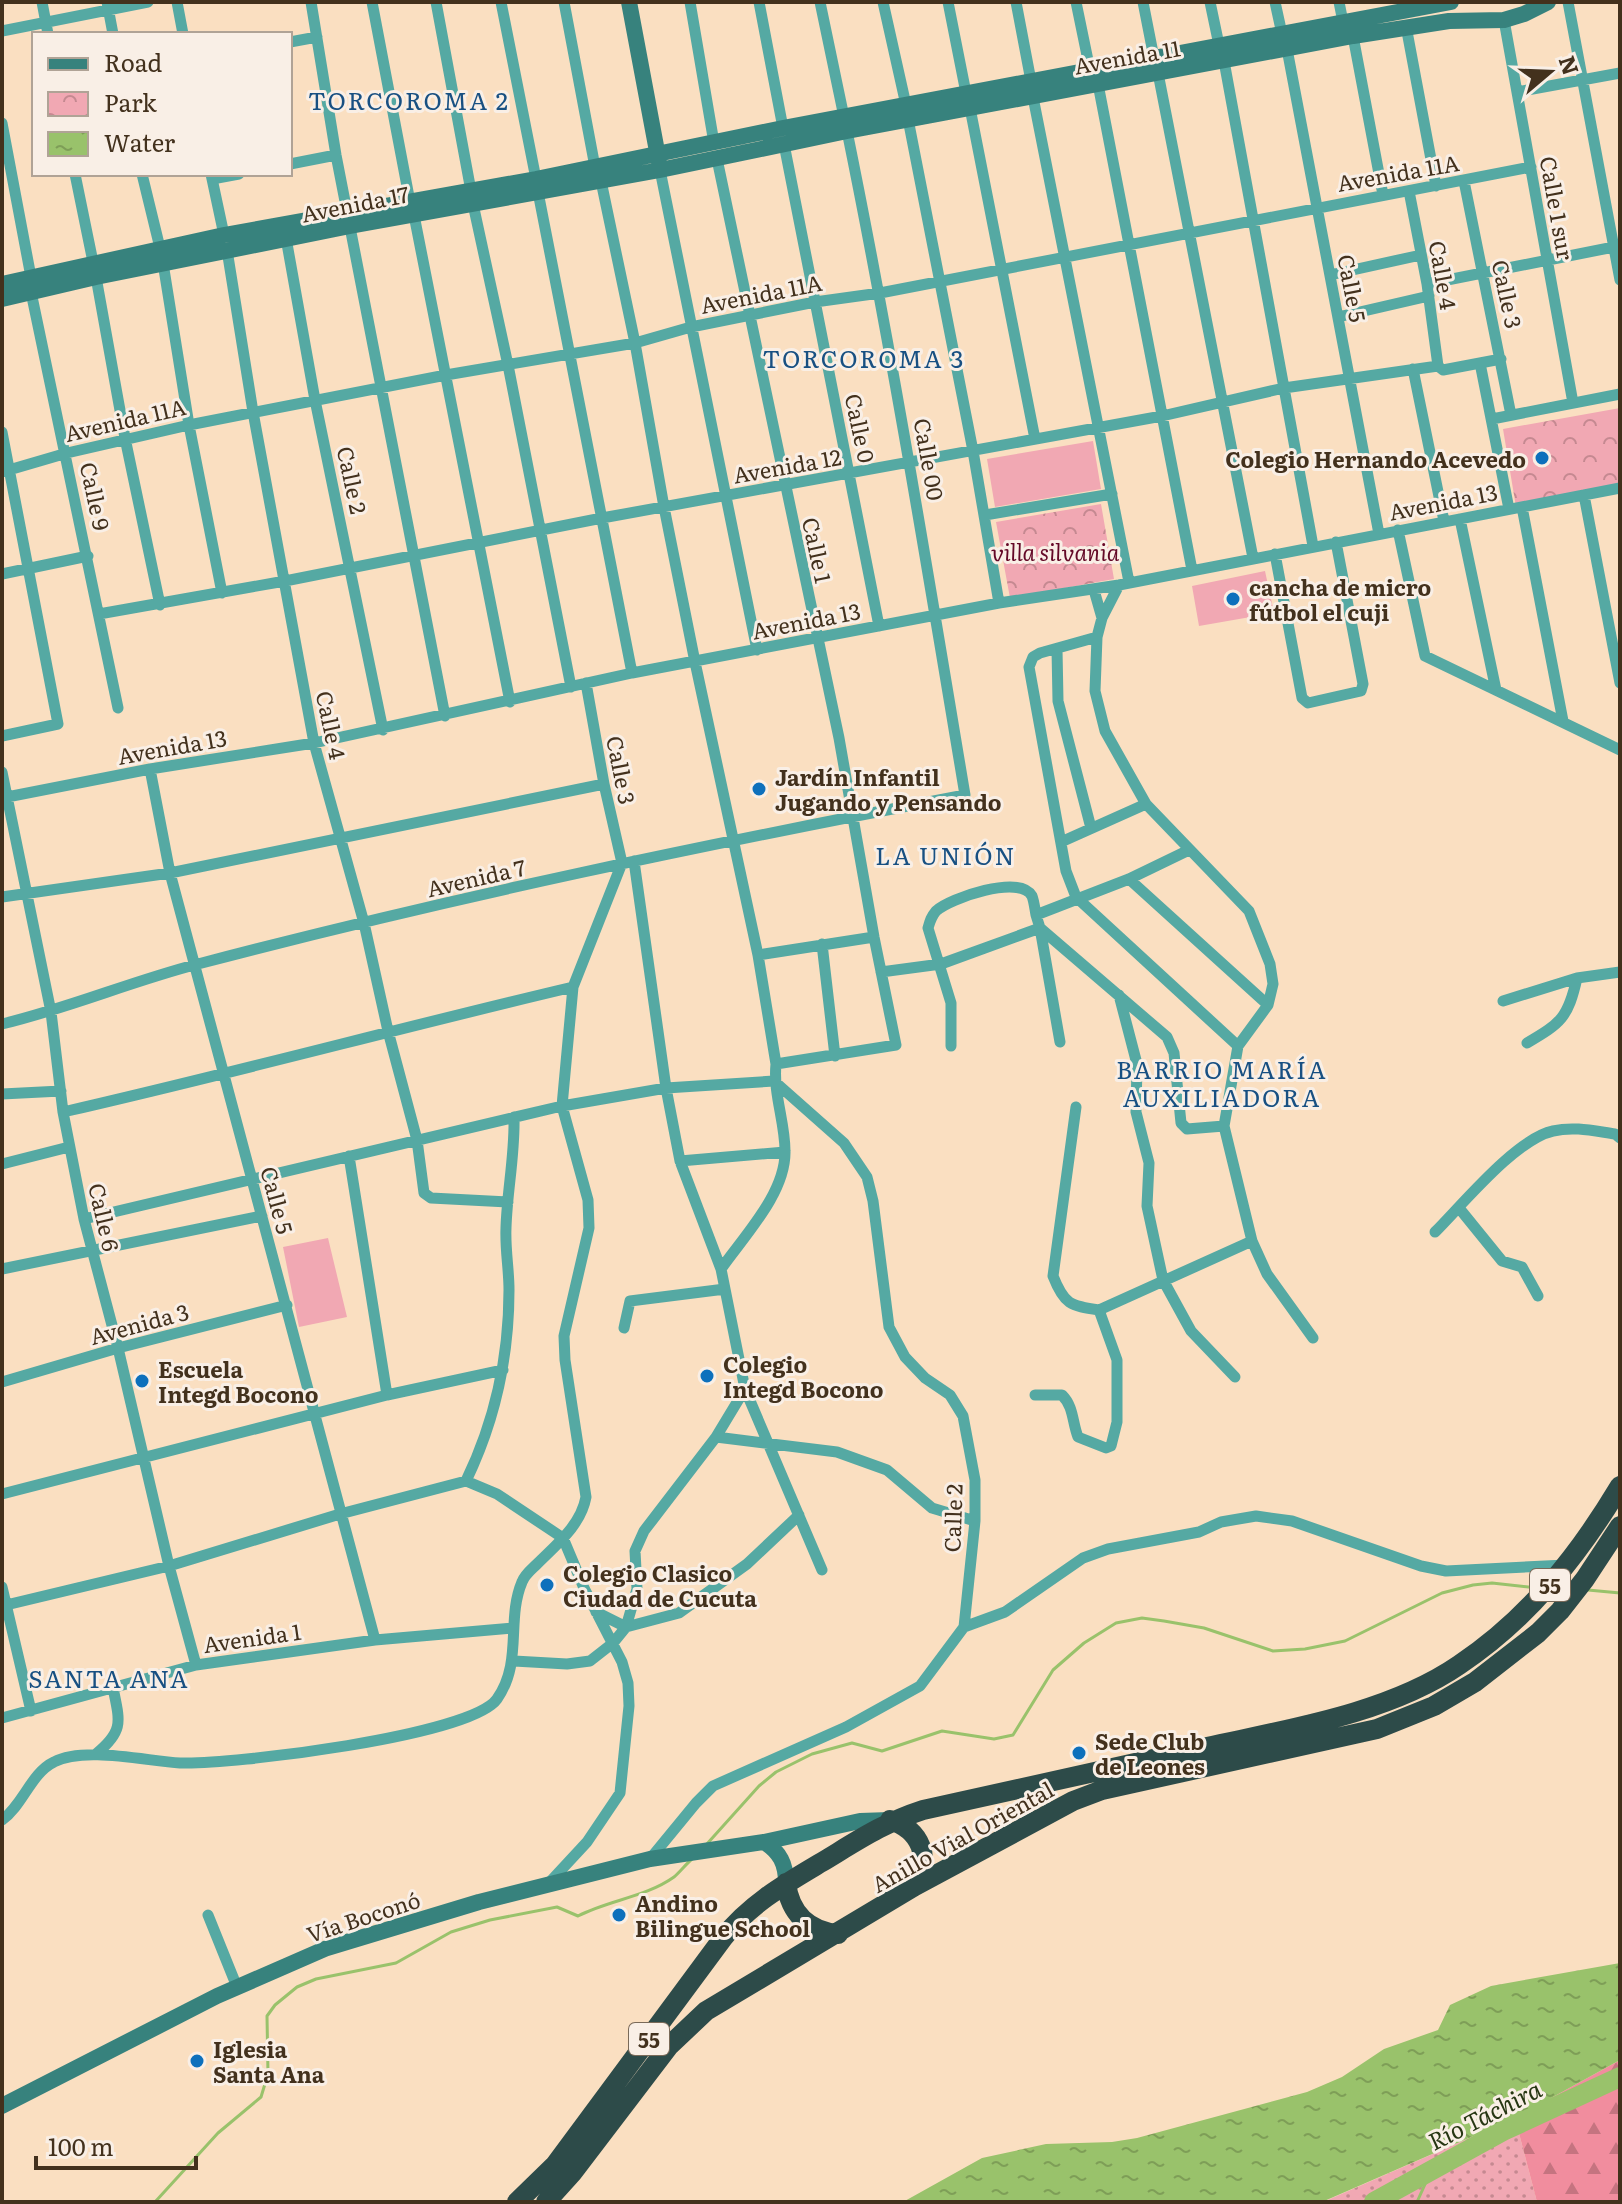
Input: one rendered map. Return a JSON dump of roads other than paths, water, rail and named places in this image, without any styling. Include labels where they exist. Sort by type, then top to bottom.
[{"type":"highway","name":"Anillo Vial Oriental","points":[[517,2202],[555,2165],[739,1918],[760,1899],[890,1820],[1376,1706],[1434,1681],[1459,1666],[1524,1614],[1568,1565],[1620,1486]]},
{"type":"highway","name":"Anillo Vial Oriental","points":[[546,2202],[573,2172],[669,2046],[706,2011],[915,1886],[1073,1801],[1102,1790],[1377,1729],[1445,1701],[1512,1655],[1560,1611],[1620,1526]]},
{"type":"highway","points":[[890,1820],[909,1829],[922,1846],[924,1867],[915,1886]]},
{"type":"highway","points":[[786,1883],[798,1915],[816,1929],[838,1934]]},
{"type":"street","points":[[42,2],[46,28]]},
{"type":"street","points":[[2,31],[46,28],[108,6],[148,2]]},
{"type":"street","points":[[177,2],[183,32]]},
{"type":"street","points":[[311,2],[336,155],[445,716]]},
{"type":"street","points":[[372,2],[510,702]]},
{"type":"street","points":[[436,2],[571,687]]},
{"type":"street","points":[[501,2],[632,673]]},
{"type":"street","points":[[564,2],[635,343],[695,662],[758,955],[776,1064],[774,1081],[785,1152],[780,1186],[721,1269]]},
{"type":"street","points":[[629,2],[757,650]]},
{"type":"street","name":"Calle 1","points":[[690,2],[716,151],[839,738],[896,1045],[835,1056]]},
{"type":"street","name":"Calle 0","points":[[759,2],[879,626]]},
{"type":"street","name":"Calle 00","points":[[820,2],[911,462],[965,795]]},
{"type":"street","points":[[883,2],[973,451],[999,603]]},
{"type":"street","points":[[948,2],[1035,439]]},
{"type":"street","points":[[1016,2],[1063,256],[1112,494],[1124,584],[1102,618],[1097,637],[1095,691],[1105,731],[1146,804],[1249,911],[1270,964],[1273,984],[1268,1005],[1238,1046],[1224,1126],[1252,1241],[1267,1274],[1313,1338]]},
{"type":"street","points":[[1076,2],[1129,244],[1192,570]]},
{"type":"street","points":[[1143,2],[1253,558]]},
{"type":"street","points":[[1210,2],[1313,546]]},
{"type":"street","name":"Calle 5","points":[[1275,2],[1379,534]]},
{"type":"street","points":[[1339,2],[1348,29],[1383,195]]},
{"type":"street","name":"Avenida 11","points":[[716,151],[1348,29],[1451,2]]},
{"type":"street","name":"Avenida 11","points":[[1405,13],[1504,20],[1524,14],[1545,2]]},
{"type":"street","points":[[1568,2],[1617,247],[1620,280]]},
{"type":"street","points":[[108,6],[113,32]]},
{"type":"street","points":[[1405,13],[1436,186]]},
{"type":"street","name":"Calle 1 sur","points":[[1504,20],[1573,403]]},
{"type":"street","points":[[292,42],[317,37]]},
{"type":"street","points":[[1517,92],[1620,73]]},
{"type":"street","name":"Calle 9","points":[[2,123],[31,284],[118,708]]},
{"type":"street","name":"Avenida 17","points":[[2,284],[31,284],[349,218],[716,151]]},
{"type":"street","points":[[292,164],[336,155]]},
{"type":"street","name":"Avenida 11A","points":[[6,471],[125,438],[253,412],[635,343],[691,327],[815,302],[880,293],[1531,167]]},
{"type":"street","points":[[75,176],[160,605]]},
{"type":"street","points":[[142,176],[161,256],[189,425],[222,593]]},
{"type":"street","name":"Calle 4","points":[[211,177],[226,243],[253,412],[314,743],[364,923],[417,1140],[424,1193],[431,1198],[508,1202]]},
{"type":"street","name":"Calle 3","points":[[1464,181],[1511,415]]},
{"type":"street","name":"Calle 4","points":[[1409,191],[1428,290],[1438,366]]},
{"type":"street","name":"Avenida 17","points":[[226,243],[286,238],[349,218]]},
{"type":"street","name":"Calle 2","points":[[286,238],[315,400],[383,730]]},
{"type":"street","points":[[1338,317],[1483,273],[1617,247]]},
{"type":"street","points":[[1330,275],[1421,255]]},
{"type":"street","name":"Avenida 17","points":[[2,299],[31,284]]},
{"type":"street","name":"Avenida 12","points":[[99,614],[1162,416],[1349,376],[1438,366],[1443,370],[1501,359]]},
{"type":"street","points":[[1480,363],[1563,721]]},
{"type":"street","points":[[1413,369],[1444,521]]},
{"type":"street","points":[[1492,419],[1620,394]]},
{"type":"street","points":[[2,432],[6,471],[58,724],[2,736]]},
{"type":"street","name":"Avenida 13","points":[[4,797],[383,730],[632,673],[999,603],[1094,590],[1620,488]]},
{"type":"street","points":[[985,515],[1112,494]]},
{"type":"street","points":[[1584,495],[1620,683]]},
{"type":"street","points":[[1460,519],[1496,690]]},
{"type":"street","points":[[1398,530],[1425,656],[1620,750]]},
{"type":"street","points":[[1275,554],[1302,698],[1308,703],[1361,691],[1363,684],[1336,542]]},
{"type":"street","points":[[2,574],[88,556]]},
{"type":"street","points":[[1094,590],[1102,618]]},
{"type":"street","points":[[1097,637],[1033,657],[1029,667],[1066,871],[1076,897],[1238,1046]]},
{"type":"street","points":[[1057,649],[1058,701],[1091,828]]},
{"type":"street","name":"Calle 3","points":[[586,683],[604,784],[628,862],[680,1161],[721,1269],[745,1389],[822,1570]]},
{"type":"street","name":"Calle 5","points":[[150,769],[170,873],[375,1640]]},
{"type":"street","name":"Calle 6","points":[[2,772],[4,797],[51,1012],[63,1112],[90,1249],[118,1348],[169,1566],[196,1665]]},
{"type":"street","points":[[2,897],[170,873],[604,784]]},
{"type":"street","name":"Avenida 7","points":[[2,1024],[51,1012],[196,964],[364,923],[734,839],[965,795]]},
{"type":"street","points":[[1061,842],[1146,804]]},
{"type":"street","points":[[1036,915],[1129,879],[1189,850]]},
{"type":"street","points":[[2,1820],[54,1761],[96,1754],[183,1763],[303,1752],[398,1738],[490,1707],[498,1698],[514,1661],[513,1628],[519,1588],[524,1577],[583,1513],[586,1497],[564,1336],[589,1228],[588,1200],[562,1106],[573,987],[628,862]]},
{"type":"street","points":[[1129,879],[1268,1005]]},
{"type":"street","points":[[951,1046],[951,1003],[928,928],[930,918],[939,908],[967,896],[1002,887],[1024,889],[1032,896],[1060,1042]]},
{"type":"street","points":[[881,972],[941,964],[1040,928]]},
{"type":"street","points":[[1040,928],[1167,1037],[1174,1053],[1181,1123],[1187,1129],[1224,1126]]},
{"type":"street","points":[[758,955],[874,937]]},
{"type":"street","points":[[776,1064],[835,1056],[822,944]]},
{"type":"street","points":[[1503,1001],[1577,978],[1620,972]]},
{"type":"street","points":[[1527,1043],[1557,1025],[1571,1003],[1577,978]]},
{"type":"street","points":[[63,1112],[226,1075],[388,1031],[573,987]]},
{"type":"street","points":[[1118,995],[1137,1064],[1136,1112],[1149,1163],[1147,1206],[1163,1280],[1191,1331],[1235,1377]]},
{"type":"street","points":[[84,1219],[562,1106],[666,1088],[774,1081]]},
{"type":"street","name":"Calle 2","points":[[774,1081],[844,1143],[867,1177],[873,1201],[889,1327],[905,1357],[925,1378],[950,1395],[963,1416],[975,1480],[975,1521],[964,1627]]},
{"type":"street","points":[[2,1094],[61,1091]]},
{"type":"street","points":[[1076,1107],[1053,1276],[1062,1298],[1077,1307],[1099,1310],[1252,1241]]},
{"type":"street","points":[[466,1481],[484,1444],[503,1370],[509,1290],[506,1230],[514,1117]]},
{"type":"street","points":[[1435,1232],[1522,1145],[1550,1131],[1576,1128],[1615,1134],[1620,1138]]},
{"type":"street","points":[[2,1164],[69,1147]]},
{"type":"street","points":[[680,1161],[785,1152]]},
{"type":"street","points":[[349,1156],[387,1395]]},
{"type":"street","points":[[1459,1208],[1502,1261],[1522,1267],[1538,1296]]},
{"type":"street","points":[[2,1269],[262,1216]]},
{"type":"street","points":[[624,1328],[630,1301],[725,1289]]},
{"type":"street","name":"Avenida 3","points":[[2,1382],[118,1348],[287,1305]]},
{"type":"street","points":[[1035,1395],[1062,1395],[1072,1408],[1072,1422],[1078,1437],[1106,1448],[1111,1446],[1117,1422],[1117,1360],[1099,1310]]},
{"type":"street","points":[[2,1494],[387,1395],[503,1370]]},
{"type":"street","points":[[590,1661],[613,1643],[626,1627],[637,1589],[635,1551],[644,1531],[716,1437],[745,1389]]},
{"type":"street","points":[[716,1437],[837,1452],[887,1470],[932,1508],[975,1521]]},
{"type":"street","points":[[4,1605],[169,1566],[340,1514],[466,1481],[517,1505],[563,1538],[584,1588],[622,1662],[628,1683],[629,1706],[620,1793],[587,1842],[548,1884]]},
{"type":"street","points":[[596,1612],[626,1627],[679,1613],[747,1564],[799,1515]]},
{"type":"street","points":[[650,1859],[713,1786],[846,1727],[920,1686],[964,1627],[1005,1612],[1083,1558],[1108,1549],[1199,1532],[1221,1522],[1256,1516],[1292,1521],[1421,1566],[1446,1571],[1568,1565]]},
{"type":"street","points":[[2,1587],[31,1711]]},
{"type":"street","name":"Avenida 1","points":[[2,1718],[196,1665],[375,1640],[513,1628]]},
{"type":"street","points":[[514,1661],[567,1664],[622,1662]]},
{"type":"street","points":[[96,1754],[114,1740],[118,1730],[113,1688]]},
{"type":"street","name":"Vía Boconó","points":[[2,2106],[237,1987],[327,1948],[479,1902],[650,1859],[764,1842],[860,1821],[890,1820]]},
{"type":"street","points":[[764,1842],[782,1858],[786,1883]]},
{"type":"street","points":[[208,1915],[237,1987]]},
{"type":"water","points":[[1620,1963],[1620,2060],[1515,2118],[1322,2202],[903,2202],[982,2158],[1046,2144],[1137,2138],[1307,2092],[1342,2077],[1384,2049],[1438,2030],[1450,2005],[1491,1986]]},
{"type":"waterway","points":[[706,1845],[759,1786],[776,1772],[812,1754],[852,1743],[882,1751],[942,1731],[994,1739],[1013,1735],[1053,1670],[1084,1643],[1116,1623],[1142,1618],[1164,1621],[1204,1628],[1273,1651],[1305,1649],[1345,1641],[1442,1593],[1492,1583],[1537,1588]]},
{"type":"waterway","points":[[1588,1590],[1620,1593]]},
{"type":"waterway","points":[[155,2202],[218,2133],[261,2097],[268,2074],[267,2016],[297,1987],[316,1979],[396,1963],[451,1932],[490,1920],[557,1907],[578,1916],[663,1884],[692,1859]]},
{"type":"waterway","name":"Río Táchira","points":[[1374,2202],[1503,2131],[1620,2077]]},
{"type":"waterway","points":[[1417,2202],[1431,2171]]},
{"type":"place","name":"Colegio Hernando Acevedo","points":[[1542,458]]},
{"type":"place","name":"cancha de micro fútbol el cuji","points":[[1233,599]]},
{"type":"place","name":"Jardín Infantil Jugando y Pensando","points":[[759,789]]},
{"type":"place","name":"Colegio Integd Bocono","points":[[707,1376]]},
{"type":"place","name":"Escuela Integd Bocono","points":[[142,1381]]},
{"type":"place","name":"Colegio Clasico Ciudad de Cucuta","points":[[547,1585]]},
{"type":"place","name":"Sede Club de Leones","points":[[1079,1753]]},
{"type":"place","name":"Andino Bilingue School","points":[[619,1915]]},
{"type":"place","name":"Iglesia Santa Ana","points":[[197,2061]]},
{"type":"district","name":"TORCOROMA 2","points":[[409,99]]},
{"type":"district","name":"TORCOROMA 3","points":[[864,357]]},
{"type":"district","name":"LA UNIÓN","points":[[946,854]]},
{"type":"district","name":"BARRIO MARÍA AUXILIADORA","points":[[1222,1082]]},
{"type":"district","name":"SANTA ANA","points":[[109,1677]]},
{"type":"park label","name":"villa silvania","points":[[1055,551]]}]
